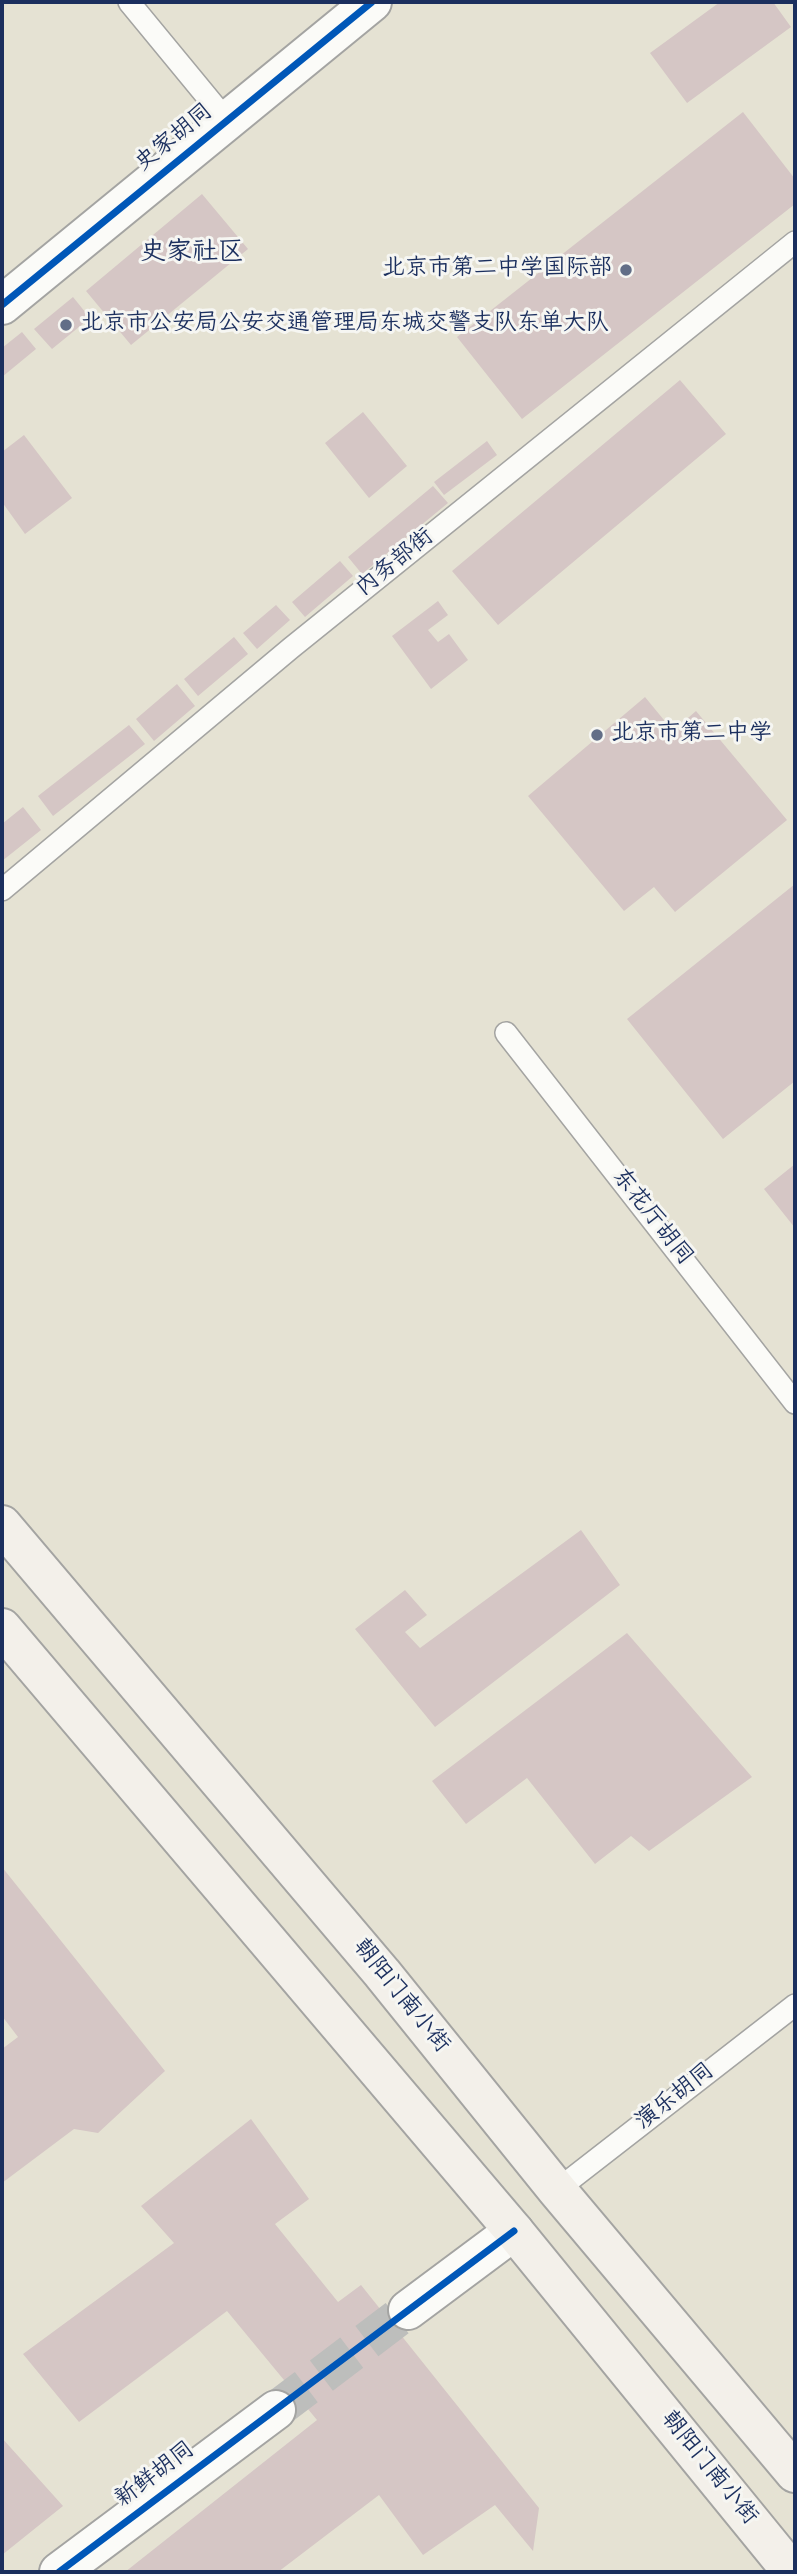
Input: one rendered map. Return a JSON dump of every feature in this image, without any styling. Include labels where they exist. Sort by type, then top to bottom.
[{"type":"main road","name":"朝阳门南小街","points":[[2,1525],[382,1973],[557,2190],[795,2473]]},
{"type":"main road","name":"朝阳门南小街","points":[[2,1628],[514,2231],[792,2572]]},
{"type":"street","name":"史家胡同","points":[[2,305],[372,2]]},
{"type":"street","points":[[408,2310],[514,2231]]},
{"type":"street","name":"新鲜胡同","points":[[59,2572],[276,2410]]},
{"type":"lane","points":[[129,2],[227,121]]},
{"type":"lane","name":"内务部街","points":[[2,890],[291,648],[795,243]]},
{"type":"lane","name":"东花厅胡同","points":[[506,1033],[795,1403]]},
{"type":"lane","name":"演乐胡同","points":[[557,2190],[795,2005]]},
{"type":"building","points":[[720,2],[773,2],[791,27],[687,103],[650,53]]},
{"type":"building","name":"北京市第二中学国际部","points":[[743,112],[795,179],[795,204],[522,419],[457,337]]},
{"type":"building","points":[[202,194],[248,249],[131,345],[86,291]]},
{"type":"building","points":[[73,297],[90,318],[52,349],[34,329]]},
{"type":"building","points":[[22,332],[36,349],[2,377],[2,348]]},
{"type":"building","points":[[680,380],[726,434],[498,625],[452,571]]},
{"type":"building","points":[[363,412],[407,466],[369,498],[325,443]]},
{"type":"building","points":[[24,435],[72,498],[25,534],[2,502],[2,452]]},
{"type":"building","points":[[487,441],[497,455],[444,495],[434,482]]},
{"type":"building","points":[[433,486],[448,503],[362,574],[348,557]]},
{"type":"building","points":[[340,561],[353,576],[305,617],[292,602]]},
{"type":"building","points":[[438,601],[448,615],[428,630],[438,642],[449,634],[468,660],[431,689],[392,636]]},
{"type":"building","points":[[276,605],[290,620],[257,649],[243,633]]},
{"type":"building","points":[[234,637],[248,654],[198,696],[184,679]]},
{"type":"building","points":[[177,684],[195,706],[154,741],[136,719]]},
{"type":"building","points":[[645,697],[673,731],[696,711],[787,820],[675,912],[654,887],[624,911],[528,796]]},
{"type":"building","points":[[129,725],[145,744],[53,816],[38,796]]},
{"type":"building","points":[[23,807],[41,830],[2,861],[2,824]]},
{"type":"building","points":[[795,884],[795,1081],[723,1139],[627,1019]]},
{"type":"building","points":[[795,1164],[795,1228],[764,1189]]},
{"type":"building","points":[[581,1530],[620,1585],[435,1727],[355,1629],[405,1590],[427,1615],[405,1632],[420,1648]]},
{"type":"building","points":[[627,1633],[752,1777],[649,1851],[631,1836],[595,1864],[527,1778],[466,1824],[432,1781]]},
{"type":"building","points":[[2,1867],[165,2071],[98,2133],[74,2129],[2,2183],[2,2049],[18,2037],[2,2016]]},
{"type":"building","points":[[251,2119],[309,2199],[275,2224],[338,2302],[361,2285],[539,2508],[533,2551],[495,2505],[423,2555],[379,2495],[278,2572],[125,2572],[317,2420],[227,2311],[79,2422],[23,2354],[174,2243],[141,2206]]},
{"type":"building","points":[[2,2438],[63,2506],[2,2555]]},
{"type":"tunnel","points":[[276,2410],[408,2310]]},
{"type":"cycle path","points":[[2,305],[372,2]]},
{"type":"cycle path","points":[[59,2572],[514,2231]]},
{"type":"place","name":"北京市第二中学国际部","points":[[626,270]]},
{"type":"place","name":"北京市公安局公安交通管理局东城交警支队东单大队","points":[[66,325]]},
{"type":"place","name":"北京市第二中学","points":[[597,735]]},
{"type":"district","name":"史家社区","points":[[192,255]]}]
